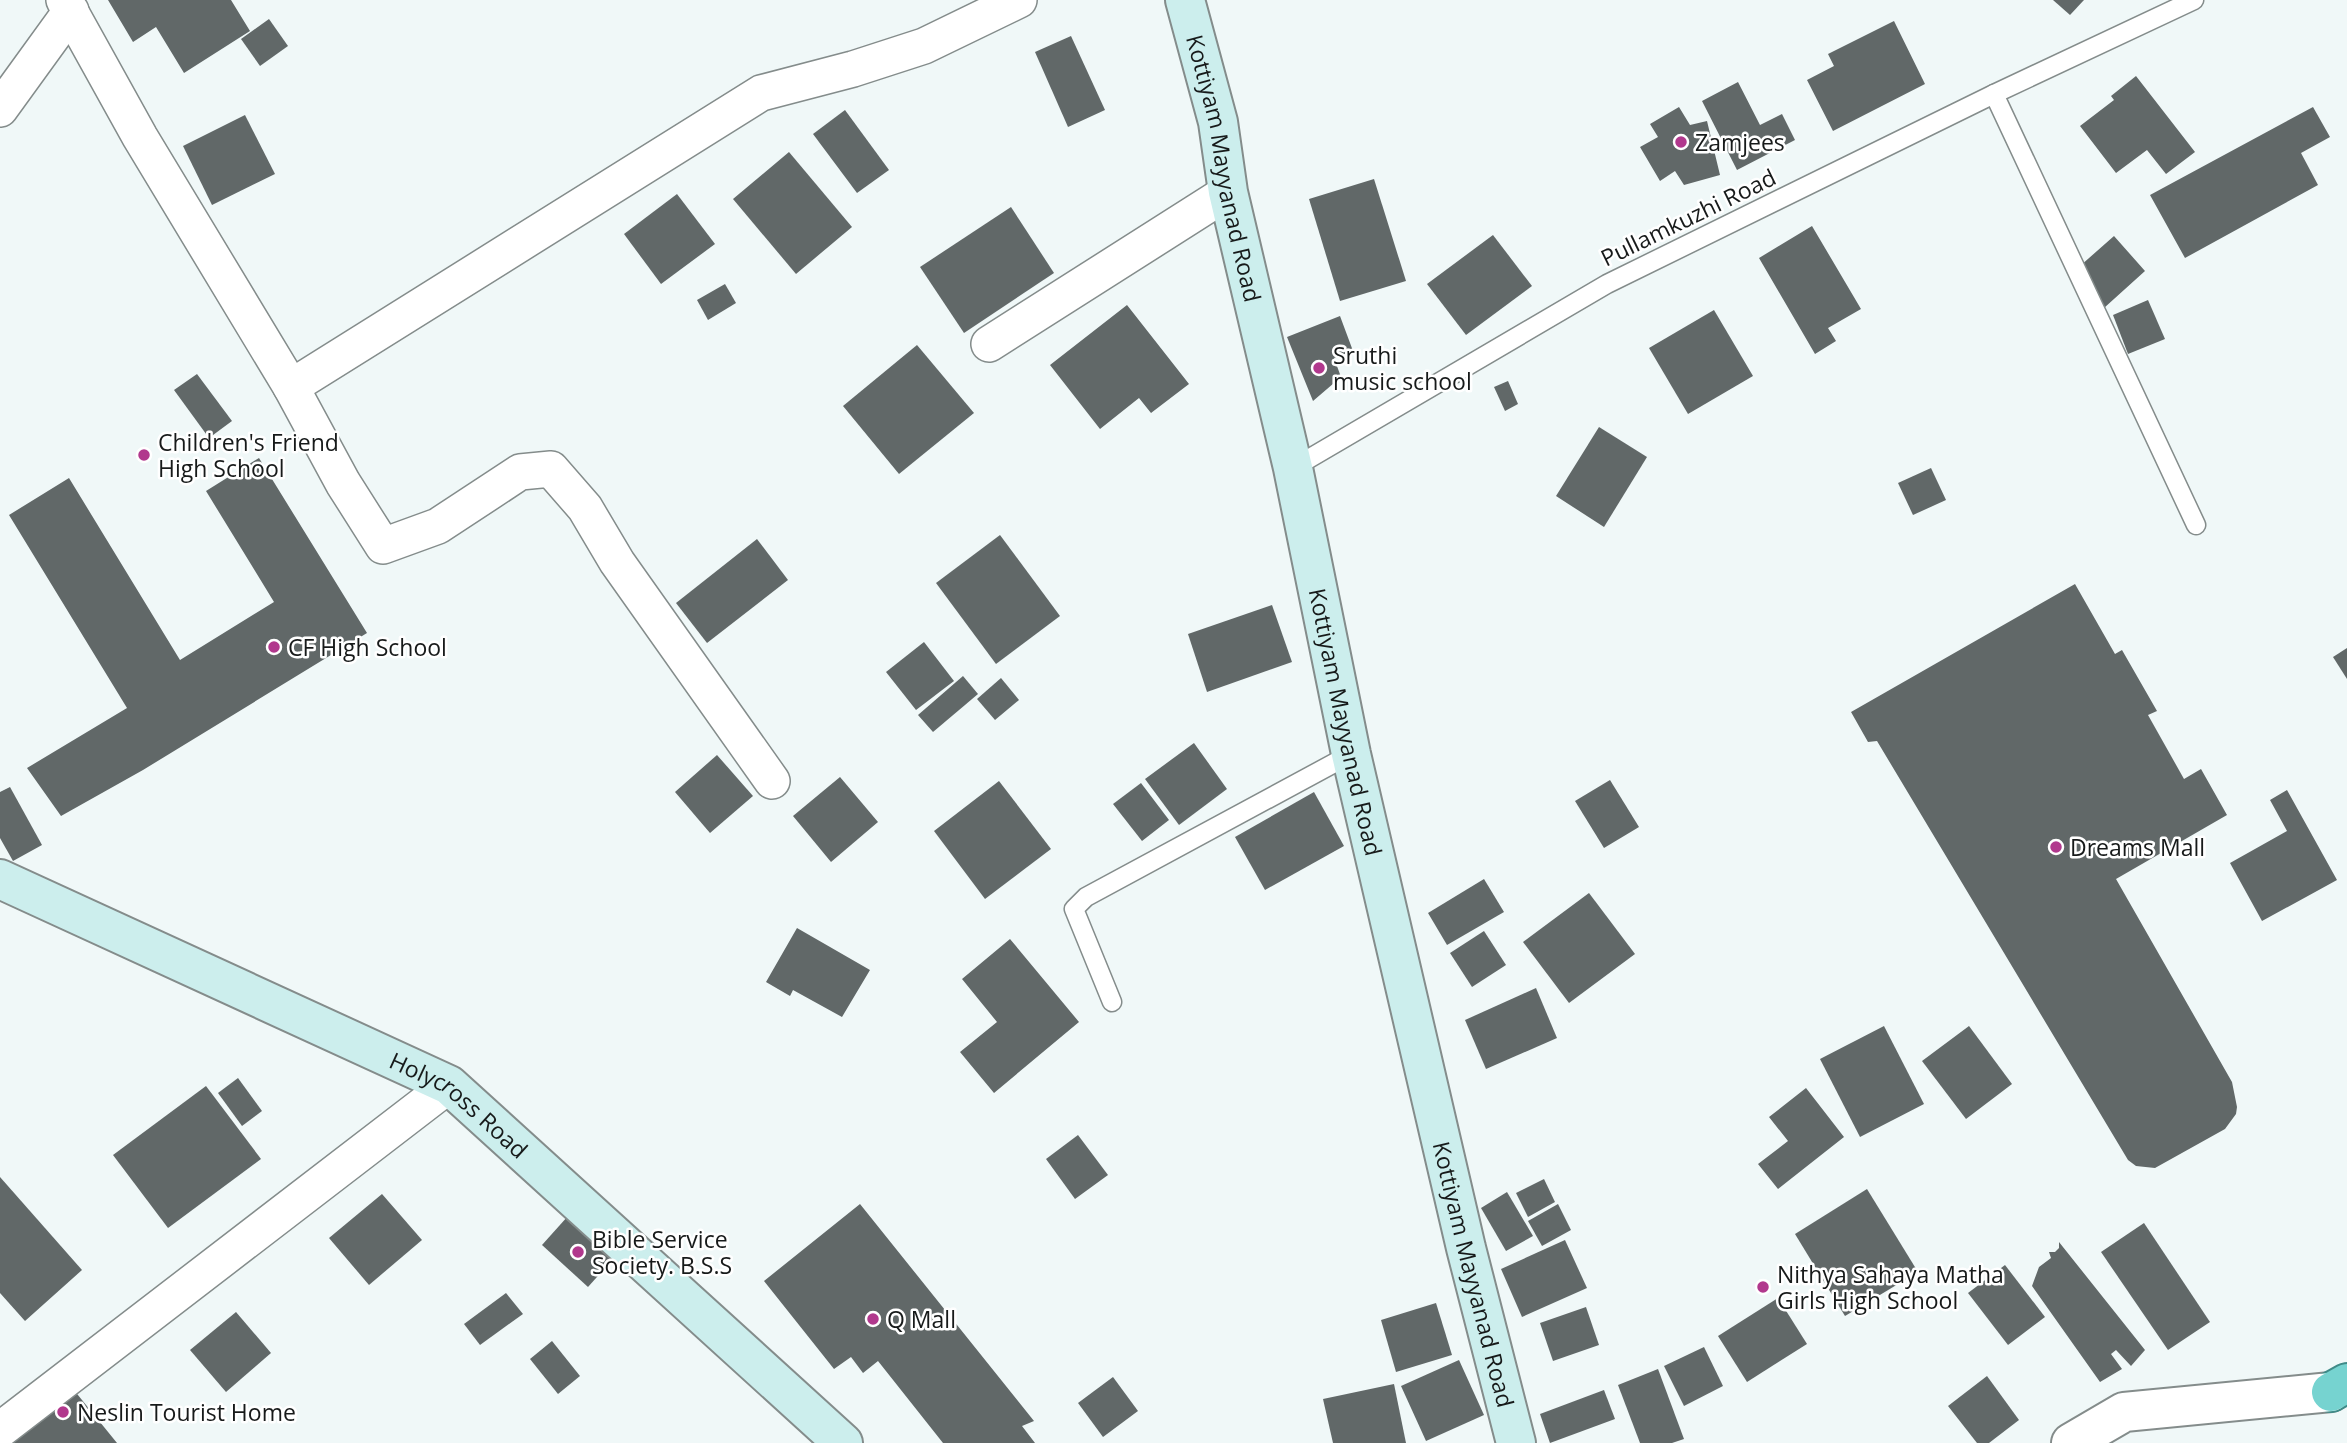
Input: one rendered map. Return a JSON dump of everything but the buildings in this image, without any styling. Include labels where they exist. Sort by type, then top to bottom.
[{"type":"main road","name":"Kottiyam Mayyanad Road","points":[[1185,0],[1218,122],[1228,192],[1293,468],[1351,754],[1466,1248],[1516,1443]]},
{"type":"main road","name":"Holycross Road","points":[[0,879],[449,1085],[843,1443]]},
{"type":"street","points":[[291,387],[761,93],[853,69],[924,46],[1019,0]]},
{"type":"street","points":[[63,16],[140,137],[291,387],[343,483],[383,546],[438,526],[520,472],[551,469],[585,508],[617,562],[772,781]]},
{"type":"street","points":[[0,67],[63,16]]},
{"type":"street","points":[[0,109],[63,16]]},
{"type":"street","points":[[989,344],[1228,192]]},
{"type":"street","points":[[0,1430],[449,1085]]},
{"type":"street","points":[[2071,1443],[2124,1412],[2339,1387]]},
{"type":"lane","name":"Pullamkuzhi Road","points":[[1293,468],[1608,284],[1994,94],[2194,0]]},
{"type":"lane","points":[[1994,94],[2196,525]]},
{"type":"lane","points":[[1112,1002],[1074,909],[1086,897],[1351,754]]},
{"type":"place","name":"Zamjees","points":[[1681,142]]},
{"type":"place","name":"Sruthi music school","points":[[1319,368]]},
{"type":"place","name":"Children's Friend High School","points":[[144,455]]},
{"type":"place","name":"CF High School","points":[[274,647]]},
{"type":"place","name":"Dreams Mall","points":[[2056,847]]},
{"type":"place","name":"Bible Service Society. B.S.S","points":[[578,1252]]},
{"type":"place","name":"Nithya Sahaya Matha Girls High School","points":[[1763,1287]]},
{"type":"place","name":"Q Mall","points":[[873,1319]]},
{"type":"place","name":"Neslin Tourist Home","points":[[63,1412]]}]
